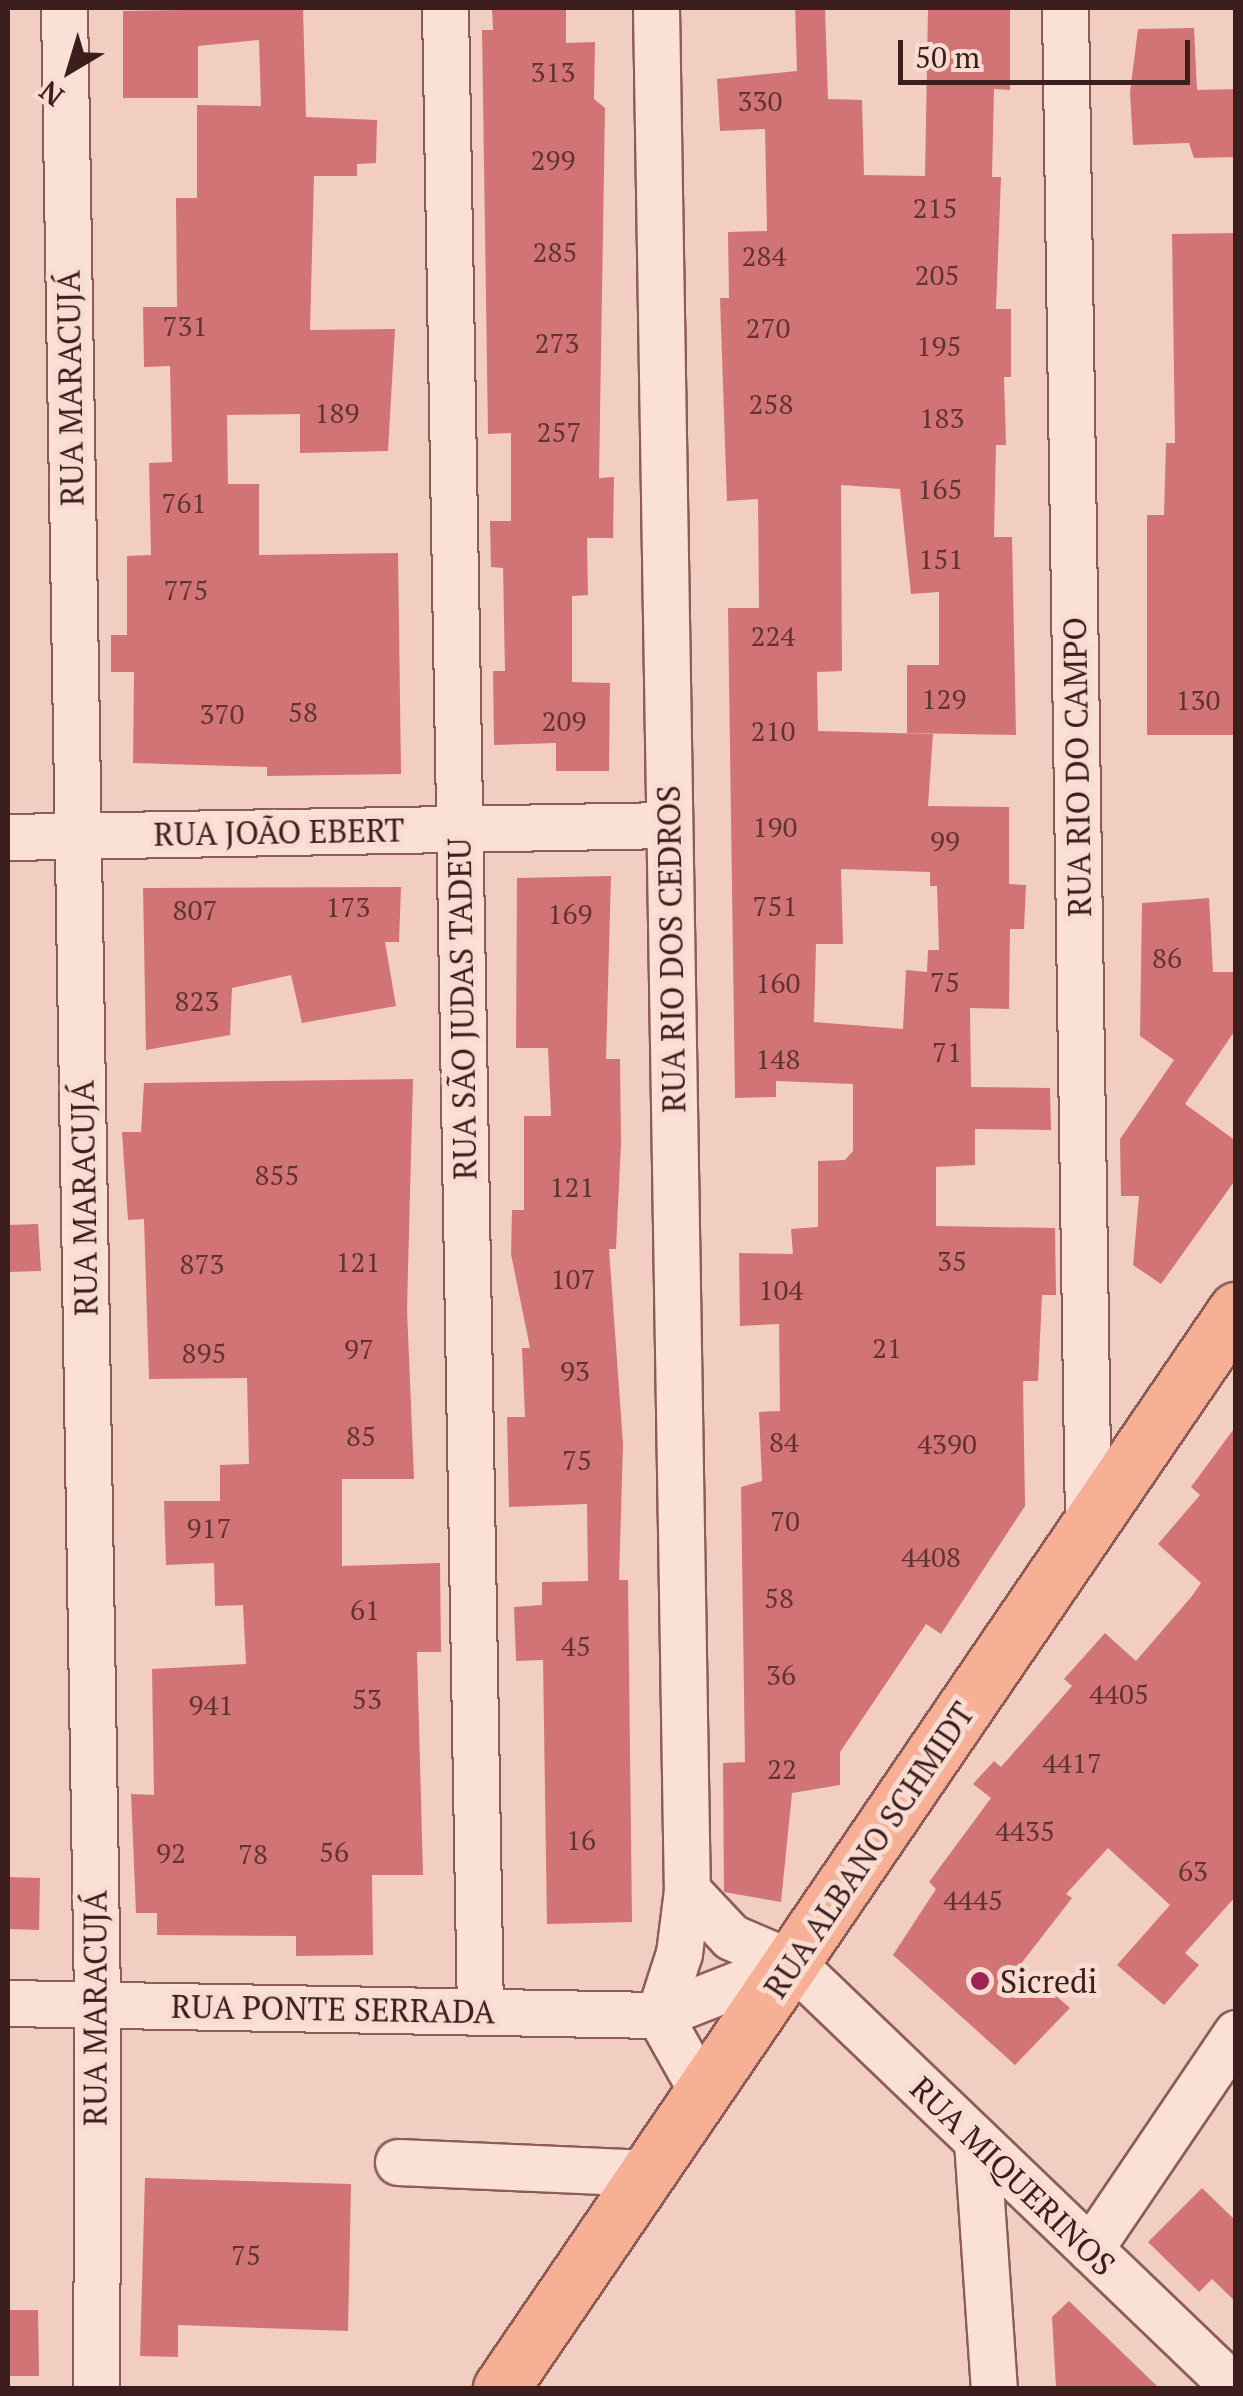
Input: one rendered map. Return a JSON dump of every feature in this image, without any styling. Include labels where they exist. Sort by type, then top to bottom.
[{"type":"main road","name":"RUA ALBANO SCHMIDT","points":[[501,2388],[1236,1310]]},
{"type":"street","name":"RUA MARACUJÁ","points":[[64,8],[97,2005],[96,2388]]},
{"type":"street","name":"RUA SÃO JUDAS TADEU","points":[[445,8],[480,2011]]},
{"type":"street","name":"RUA RIO DOS CEDROS","points":[[656,8],[687,1890],[680,1953],[660,2015]]},
{"type":"street","name":"RUA RIO DO CAMPO","points":[[1065,8],[1088,1527]]},
{"type":"street","name":"RUA JOÃO EBERT","points":[[8,837],[670,825]]},
{"type":"street","points":[[687,1890],[731,1937],[792,1963]]},
{"type":"street","name":"RUA PONTE SERRADA","points":[[8,2003],[660,2015],[792,1963]]},
{"type":"street","name":"RUA MIQUERINOS","points":[[792,1963],[1234,2388]]},
{"type":"street","points":[[660,2015],[703,2093]]},
{"type":"street","points":[[1090,2250],[1236,2033]]},
{"type":"street","points":[[977,2141],[994,2388]]},
{"type":"street","points":[[398,2162],[649,2173]]},
{"type":"building","points":[[303,8],[306,117],[377,120],[376,163],[357,164],[357,176],[314,176],[310,330],[395,329],[388,451],[300,453],[300,414],[227,415],[228,484],[259,484],[259,555],[398,553],[401,774],[267,776],[267,767],[133,763],[134,672],[111,672],[111,635],[127,635],[127,556],[151,555],[149,463],[172,462],[170,366],[144,367],[143,307],[177,307],[176,198],[197,198],[197,105],[261,106],[259,40],[198,46],[198,98],[123,98],[123,11]]},
{"type":"building","points":[[492,8],[566,8],[566,43],[595,42],[594,99],[605,108],[599,478],[614,477],[613,538],[587,538],[588,595],[572,596],[572,682],[610,683],[609,771],[556,771],[556,743],[494,745],[493,671],[505,671],[503,568],[491,567],[490,521],[511,521],[511,433],[488,434],[482,30],[493,30]]},
{"type":"building","points":[[795,8],[825,8],[828,99],[862,100],[864,175],[925,176],[928,8],[1010,8],[1010,90],[994,89],[992,177],[1001,177],[996,309],[1011,309],[1011,377],[1004,377],[1006,445],[996,445],[994,537],[1012,537],[1016,735],[907,733],[907,665],[939,665],[939,592],[911,594],[900,489],[841,485],[842,671],[817,672],[818,731],[933,734],[928,806],[1009,807],[1009,884],[1026,885],[1024,929],[1010,929],[1009,1009],[970,1008],[971,1087],[1050,1088],[1051,1130],[975,1129],[975,1165],[936,1167],[936,1226],[1055,1228],[1056,1295],[1042,1295],[1038,1381],[1023,1381],[1025,1506],[941,1634],[926,1624],[840,1752],[840,1785],[792,1793],[781,1902],[724,1892],[723,1763],[745,1762],[741,1487],[762,1481],[759,1412],[780,1411],[779,1324],[740,1326],[739,1253],[793,1254],[791,1229],[818,1227],[818,1161],[845,1160],[853,1151],[853,1084],[776,1081],[776,1097],[735,1098],[728,608],[759,608],[758,499],[727,501],[720,298],[729,298],[728,232],[767,231],[765,129],[720,131],[717,79],[797,71]],"holes":[[[841,869],[930,872],[930,886],[937,886],[939,950],[928,950],[927,972],[906,970],[903,1029],[814,1022],[816,944],[843,944]]]},
{"type":"building","points":[[1194,28],[1197,90],[1236,89],[1236,157],[1194,158],[1189,143],[1133,145],[1130,92],[1138,29]]},
{"type":"building","points":[[1236,233],[1236,735],[1147,735],[1147,515],[1164,515],[1166,443],[1175,443],[1172,234]]},
{"type":"building","points":[[611,876],[606,1059],[620,1059],[621,1143],[616,1249],[609,1249],[623,1444],[619,1580],[628,1580],[632,1922],[547,1924],[543,1660],[516,1661],[514,1607],[542,1605],[542,1582],[588,1581],[587,1504],[509,1507],[507,1417],[525,1417],[522,1348],[530,1348],[511,1254],[512,1210],[524,1210],[524,1116],[551,1116],[548,1048],[516,1048],[517,878]]},
{"type":"building","points":[[401,887],[399,942],[385,942],[396,1006],[302,1023],[291,975],[232,988],[230,1035],[146,1050],[143,888]]},
{"type":"building","points":[[1209,898],[1213,972],[1236,972],[1236,1029],[1185,1104],[1236,1141],[1236,1179],[1161,1284],[1133,1265],[1139,1196],[1121,1196],[1120,1139],[1174,1060],[1140,1036],[1142,903]]},
{"type":"building","points":[[413,1079],[407,1309],[414,1479],[342,1479],[342,1566],[440,1563],[441,1652],[417,1652],[423,1875],[372,1875],[373,1955],[296,1956],[296,1936],[157,1935],[157,1913],[136,1913],[131,1794],[154,1795],[152,1669],[246,1664],[243,1605],[215,1606],[214,1563],[166,1565],[164,1501],[220,1501],[220,1465],[249,1464],[247,1378],[149,1379],[144,1219],[128,1220],[122,1132],[141,1132],[144,1083]]},
{"type":"building","points":[[38,1224],[41,1271],[8,1272],[8,1225]]},
{"type":"building","points":[[1236,1426],[1236,1896],[1185,1953],[1199,1965],[1164,2005],[1117,1965],[1170,1905],[1108,1848],[1066,1894],[1072,1898],[1020,1965],[1070,2008],[1015,2065],[893,1955],[936,1889],[929,1882],[991,1798],[973,1784],[994,1761],[1001,1767],[1072,1686],[1064,1679],[1105,1633],[1136,1661],[1201,1583],[1158,1544],[1200,1495],[1191,1487]]},
{"type":"building","points":[[8,1877],[40,1878],[39,1930],[8,1929]]},
{"type":"building","points":[[145,2178],[351,2184],[348,2331],[178,2325],[178,2357],[140,2356]]},
{"type":"building","points":[[1202,2188],[1236,2221],[1236,2302],[1212,2279],[1199,2292],[1148,2242]]},
{"type":"building","points":[[1069,2301],[1159,2388],[1056,2388],[1052,2317]]},
{"type":"building","points":[[8,2310],[38,2310],[39,2376],[8,2376]]},
{"type":"place","name":"Sicredi","points":[[980,1981]]}]
